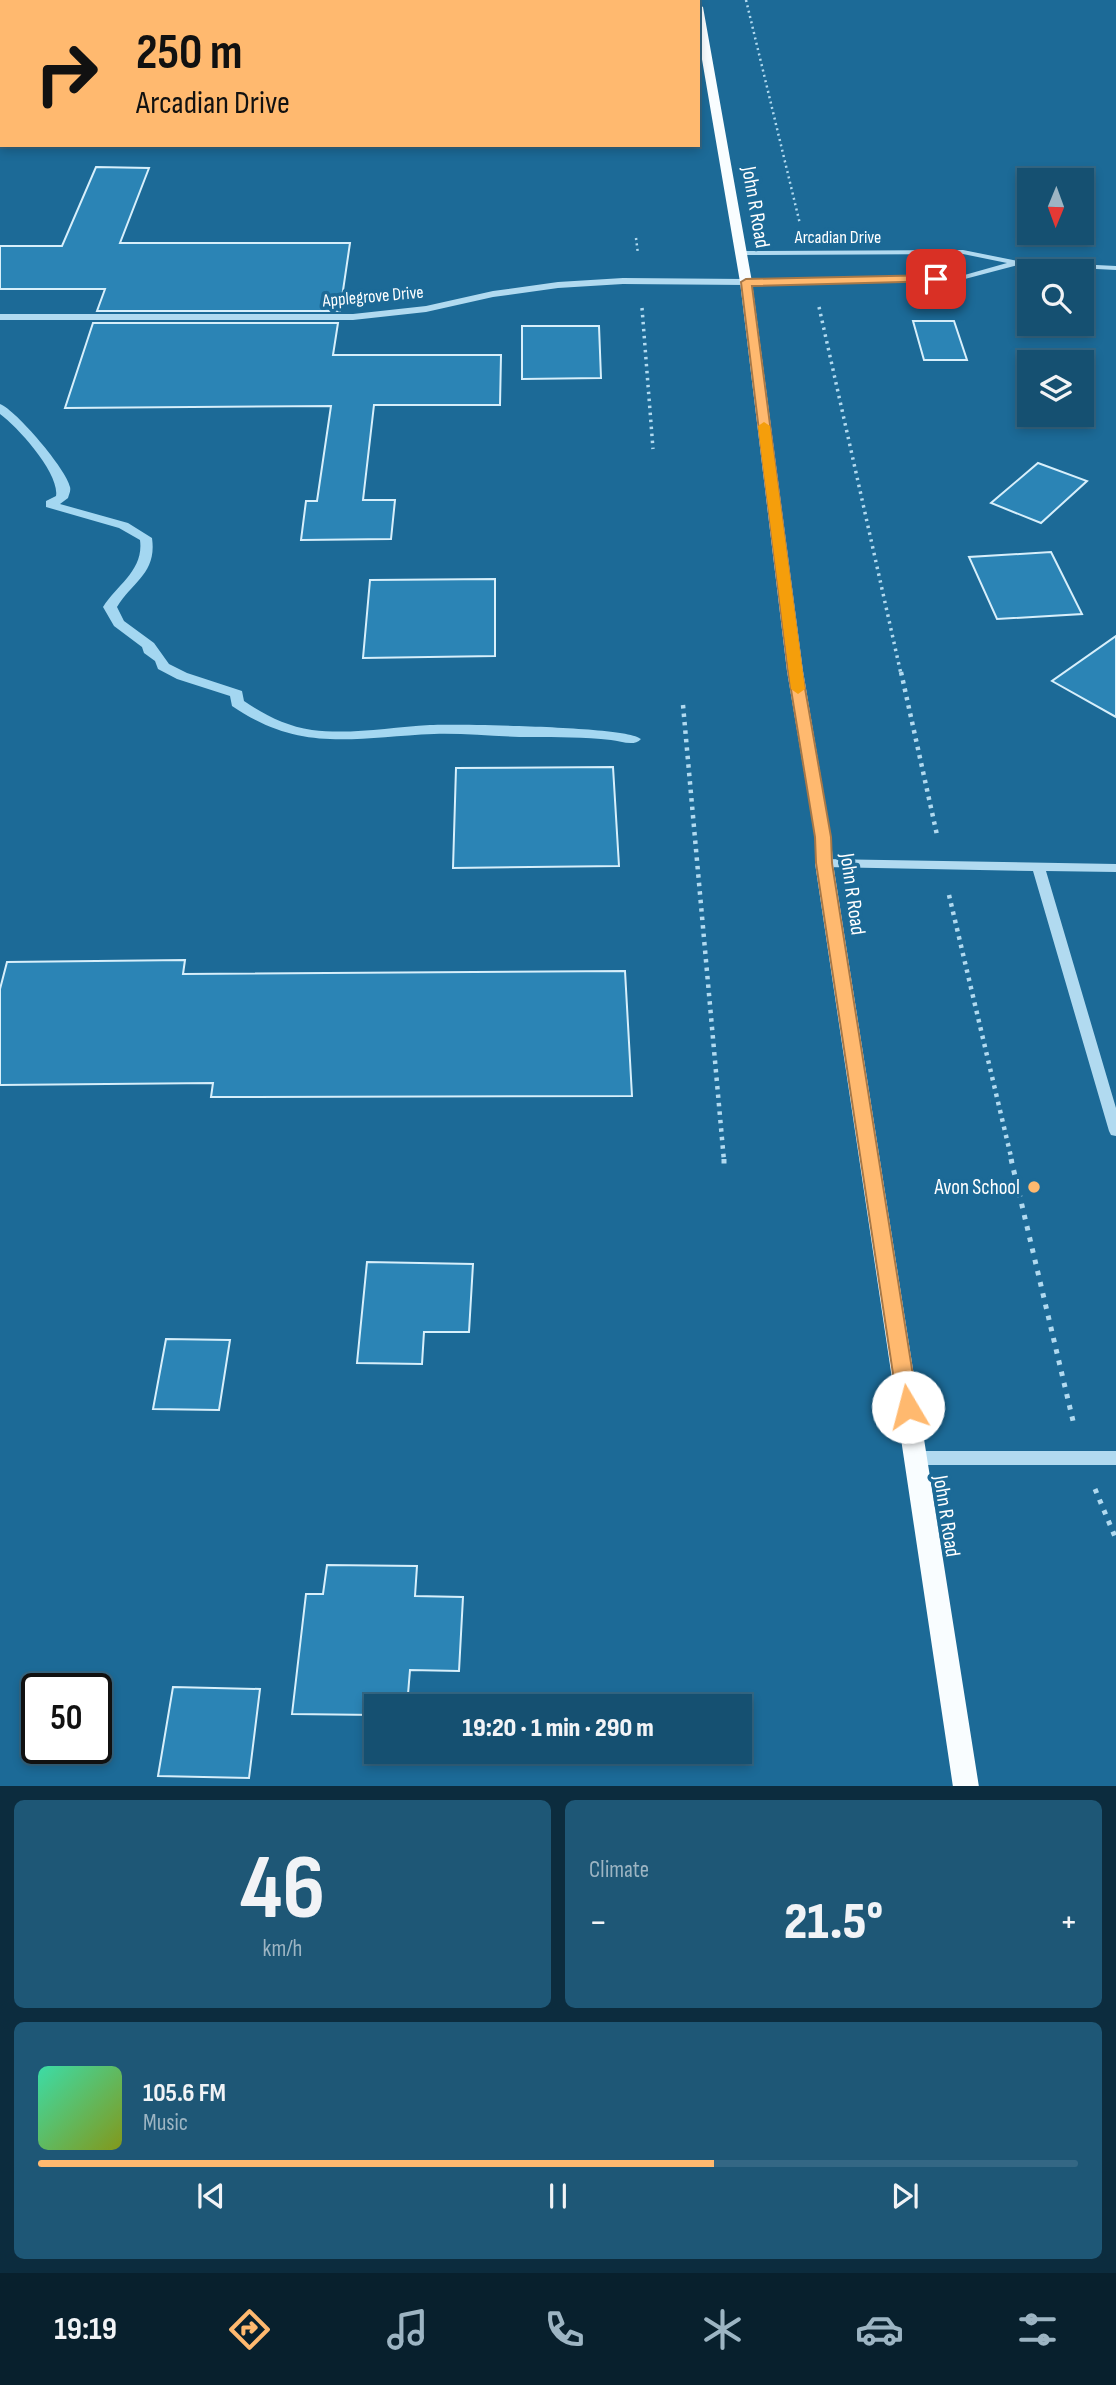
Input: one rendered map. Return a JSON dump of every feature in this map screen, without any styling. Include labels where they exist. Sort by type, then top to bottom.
[{"type":"main road","name":"John R Road","points":[[700,15],[746,282],[795,671],[823,837],[824,863],[965,1786]]},
{"type":"street","name":"Arcadian Drive","points":[[741,253],[963,252],[1017,263]]},
{"type":"street","name":"Arcadian Drive","points":[[746,282],[961,278],[1017,263]]},
{"type":"street","name":"Arcadian Drive","points":[[1094,267],[1116,268]]},
{"type":"street","name":"Applegrove Drive","points":[[0,317],[354,317],[426,309],[493,294],[558,285],[640,281],[746,282]]},
{"type":"street","points":[[824,863],[1116,868]]},
{"type":"street","points":[[1038,866],[1116,1131]]},
{"type":"street","points":[[915,1458],[1116,1458]]},
{"type":"path","points":[[746,0],[806,253]]},
{"type":"path","points":[[636,238],[653,449]]},
{"type":"path","points":[[815,281],[892,643],[1082,1457],[1116,1539]]},
{"type":"path","points":[[683,705],[724,1164]]},
{"type":"building","points":[[96,167],[149,168],[120,243],[350,243],[340,311],[97,311],[105,289],[0,289],[0,246],[62,246]]},
{"type":"building","points":[[913,321],[954,321],[967,360],[924,360]]},
{"type":"building","points":[[93,323],[338,323],[333,355],[501,355],[500,405],[374,405],[363,500],[395,500],[391,539],[301,540],[306,501],[317,501],[331,406],[65,408]]},
{"type":"building","points":[[522,326],[599,326],[601,378],[522,379]]},
{"type":"building","points":[[1038,463],[1087,481],[1041,523],[991,503]]},
{"type":"building","points":[[1051,552],[1082,614],[997,619],[969,557]]},
{"type":"building","points":[[495,579],[495,656],[363,658],[370,580]]},
{"type":"building","points":[[1116,636],[1116,717],[1052,681]]},
{"type":"building","points":[[613,767],[619,866],[453,868],[456,768]]},
{"type":"building","points":[[185,960],[183,974],[625,971],[632,1096],[211,1097],[213,1083],[0,1085],[0,989],[7,962]]},
{"type":"building","points":[[367,1262],[473,1264],[469,1332],[424,1332],[422,1364],[357,1363]]},
{"type":"building","points":[[166,1339],[230,1340],[219,1410],[153,1409]]},
{"type":"building","points":[[327,1565],[417,1566],[415,1596],[463,1597],[459,1671],[410,1670],[408,1694],[364,1694],[364,1715],[292,1714],[306,1594],[323,1594]]},
{"type":"building","points":[[173,1687],[260,1689],[249,1778],[158,1776]]},
{"type":"waterway","points":[[0,408],[16,420],[53,467],[64,487],[62,498],[50,504],[123,526],[146,538],[148,550],[142,569],[110,607],[119,623],[149,646],[149,650],[161,659],[163,666],[182,676],[237,694],[237,703],[261,720],[287,730],[315,735],[372,735],[458,729],[583,733],[634,739]]},
{"type":"slow traffic","points":[[764,426],[798,689]]},
{"type":"place","name":"Avon School","points":[[1034,1187]]},
{"type":"route","points":[[908,1407],[824,863],[823,837],[795,671],[746,282],[936,279]]}]
